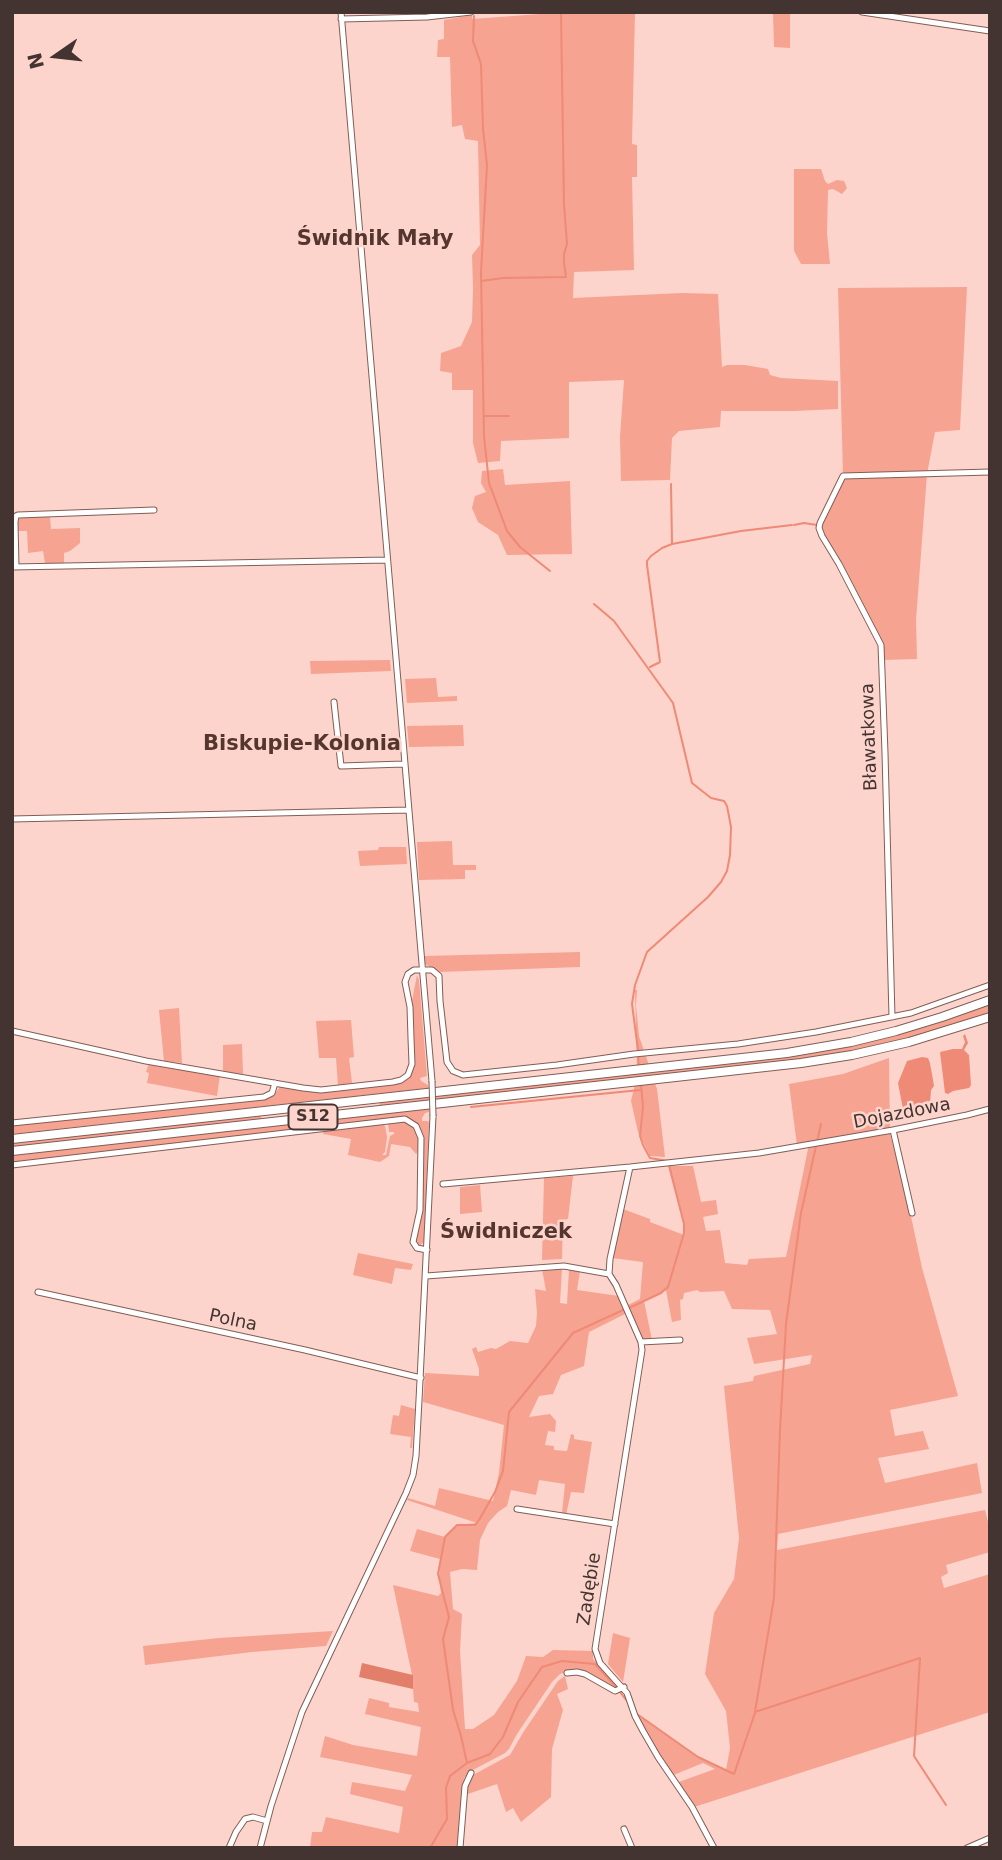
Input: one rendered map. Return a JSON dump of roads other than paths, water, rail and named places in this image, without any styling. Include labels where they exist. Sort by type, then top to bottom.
[{"type":"highway","name":"S12","points":[[12,1139],[787,1053],[851,1042],[919,1024],[990,1000]]},
{"type":"highway","name":"S12","points":[[12,1150],[838,1058],[923,1038],[990,1017]]},
{"type":"street","points":[[260,1848],[302,1712],[411,1481],[416,1456],[426,1276],[432,1081],[341,16],[427,17],[471,12]]},
{"type":"street","points":[[862,12],[990,31]]},
{"type":"street","name":"Bławatkowa","points":[[892,1017],[881,645],[822,536],[820,523],[843,475],[990,472]]},
{"type":"street","points":[[154,510],[18,515],[15,522],[14,567],[387,560]]},
{"type":"street","points":[[334,702],[341,766],[404,764]]},
{"type":"street","points":[[12,819],[408,810]]},
{"type":"street","points":[[12,1031],[146,1061],[321,1090],[393,1082],[410,1073],[410,1011],[405,982],[410,972],[422,970],[432,970],[439,976],[445,1057],[450,1069],[459,1074],[772,1040],[920,1010],[990,985]]},
{"type":"street","points":[[12,1123],[264,1097],[272,1093],[275,1083]]},
{"type":"street","name":"Dojazdowa","points":[[443,1184],[760,1153],[892,1130],[990,1109]]},
{"type":"street","points":[[12,1165],[405,1119],[416,1126],[421,1138],[420,1209],[413,1242],[417,1248],[427,1250]]},
{"type":"street","points":[[892,1130],[912,1213]]},
{"type":"street","points":[[426,1276],[561,1265],[609,1274],[630,1167]]},
{"type":"street","name":"Zadębie","points":[[609,1274],[641,1342],[642,1350],[594,1649],[600,1663],[633,1709],[658,1757],[692,1807],[714,1848]]},
{"type":"street","name":"Polna","points":[[38,1293],[305,1350],[421,1378]]},
{"type":"street","points":[[641,1342],[680,1340]]},
{"type":"street","points":[[517,1509],[615,1524]]},
{"type":"street","points":[[567,1673],[585,1674],[612,1690],[620,1689]]},
{"type":"street","points":[[460,1848],[465,1786],[471,1773]]},
{"type":"street","points":[[229,1848],[239,1827],[247,1818],[267,1821]]},
{"type":"street","points":[[624,1829],[632,1848]]},
{"type":"street","points":[[967,1848],[990,1838]]},
{"type":"waterway","points":[[481,281],[566,277],[561,12]]},
{"type":"waterway","points":[[474,16],[473,41],[481,64],[487,165],[481,272],[484,436],[489,483],[507,531],[520,547],[550,571]]},
{"type":"waterway","points":[[485,416],[509,416]]},
{"type":"waterway","points":[[671,484],[672,543]]},
{"type":"waterway","points":[[650,667],[660,662],[647,565],[651,556],[672,544],[792,525]]},
{"type":"waterway","points":[[794,525],[817,525]]},
{"type":"waterway","points":[[594,604],[614,621],[673,703],[692,783],[711,798],[724,801],[731,827],[730,855],[727,871],[721,882],[647,952],[635,985],[632,1004],[638,1050]]},
{"type":"waterway","points":[[638,1056],[639,1068]]},
{"type":"waterway","points":[[629,1308],[668,1287],[684,1233],[668,1161],[650,1158],[640,1136],[643,1107],[641,1084]]},
{"type":"waterway","points":[[471,1107],[640,1090]]},
{"type":"waterway","points":[[821,1124],[801,1213],[786,1324],[774,1598],[755,1712],[920,1658],[914,1756],[946,1805]]},
{"type":"waterway","points":[[479,1520],[503,1471],[509,1412],[573,1333],[623,1310]]},
{"type":"waterway","points":[[430,1848],[447,1819],[446,1788],[450,1776],[467,1763],[453,1710],[443,1639],[449,1617],[438,1574],[445,1537],[457,1525],[475,1525],[478,1521]]},
{"type":"waterway","points":[[467,1763],[490,1754],[503,1737],[518,1702],[542,1667],[562,1661],[595,1664],[616,1687]]},
{"type":"waterway","points":[[620,1692],[627,1701]]},
{"type":"waterway","points":[[637,1714],[698,1757],[734,1774],[755,1713]]},
{"type":"district","name":"Świdnik Mały","points":[[375,240]]},
{"type":"district","name":"Biskupie-Kolonia","points":[[302,745]]},
{"type":"district","name":"Świdniczek","points":[[506,1233]]}]
